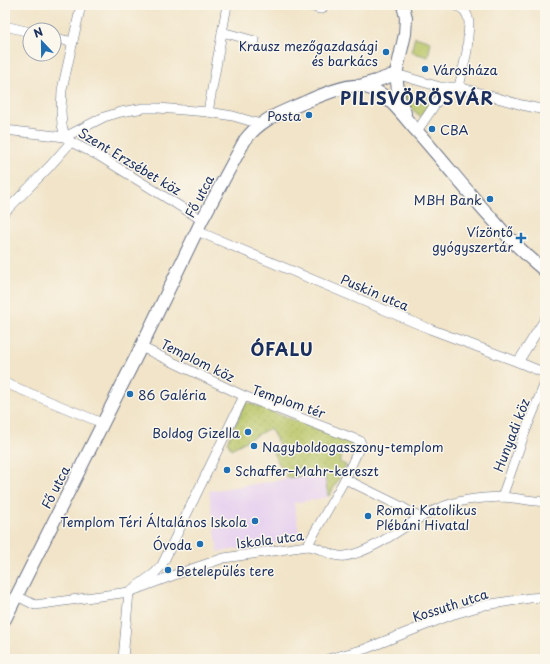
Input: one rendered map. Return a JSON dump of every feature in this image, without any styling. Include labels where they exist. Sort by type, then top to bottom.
[{"type":"main road","points":[[403,5],[406,18],[405,34],[394,76],[400,102],[414,128]]},
{"type":"main road","points":[[360,86],[394,76]]},
{"type":"main road","points":[[383,95],[386,80],[394,76]]},
{"type":"main road","name":"Fő utca","points":[[5,619],[141,347],[202,220],[245,140],[260,124],[289,109],[341,89],[360,86],[383,95],[414,128],[494,222],[545,270]]},
{"type":"street","points":[[68,139],[62,125],[62,90],[81,5]]},
{"type":"street","points":[[208,112],[227,5]]},
{"type":"street","points":[[307,5],[320,9],[322,9],[323,5]]},
{"type":"street","points":[[454,5],[464,10],[469,19],[467,51],[459,87]]},
{"type":"street","points":[[5,26],[22,30]]},
{"type":"street","points":[[222,32],[255,41]]},
{"type":"street","points":[[62,40],[73,42]]},
{"type":"street","points":[[394,76],[446,87],[459,87],[545,110]]},
{"type":"street","points":[[414,128],[446,87]]},
{"type":"street","points":[[5,212],[49,167],[68,139],[104,117],[134,109],[158,108],[208,112],[232,116],[260,124]]},
{"type":"street","points":[[5,130],[68,139]]},
{"type":"street","name":"Szent Erzsébet köz","points":[[68,139],[99,156],[202,220]]},
{"type":"street","name":"Puskin utca","points":[[197,231],[430,329],[545,373]]},
{"type":"street","points":[[518,362],[545,319]]},
{"type":"street","name":"Templom köz","points":[[141,347],[244,396]]},
{"type":"street","points":[[5,383],[102,423]]},
{"type":"street","name":"Hunyadi köz","points":[[502,497],[545,383]]},
{"type":"street","name":"Templom tér","points":[[129,592],[155,573],[162,565],[244,396],[360,441],[361,444],[345,479],[307,546]]},
{"type":"street","points":[[345,479],[402,507],[420,518]]},
{"type":"street","name":"Iskola utca","points":[[16,596],[35,605],[129,592],[224,558],[307,546],[317,548],[336,556],[344,556],[354,554],[380,542],[443,506],[459,501],[502,497],[545,502]]},
{"type":"street","points":[[123,659],[129,592]]},
{"type":"street","name":"Kossuth utca","points":[[328,659],[365,649],[451,615],[485,605],[545,597]]},
{"type":"street","points":[[362,659],[365,649]]},
{"type":"shaded area","name":"Templom Téri Általános Iskola","points":[[324,473],[328,497],[294,503],[300,539],[218,552],[209,491]]},
{"type":"green space","points":[[415,37],[431,42],[428,57],[411,52]]},
{"type":"green space","points":[[402,87],[410,90],[412,99],[419,103],[424,102],[429,95],[431,96],[432,91],[438,92],[421,117],[407,105]]},
{"type":"green space","points":[[246,402],[356,444],[352,452],[345,449],[339,462],[346,465],[330,495],[328,496],[324,472],[287,478],[286,469],[282,469],[273,453],[281,448],[270,428],[231,449],[227,442]]},
{"type":"place","name":"Krausz mezőgazdasági és barkács","points":[[386,52]]},
{"type":"place","name":"Városháza","points":[[425,69]]},
{"type":"place","name":"Posta","points":[[309,115]]},
{"type":"place","name":"CBA","points":[[432,129]]},
{"type":"place","name":"MBH Bank","points":[[490,199]]},
{"type":"place","name":"Vízöntő gyógyszertár","points":[[521,238]]},
{"type":"place","name":"86 Galéria","points":[[130,394]]},
{"type":"place","name":"Boldog Gizella","points":[[248,432]]},
{"type":"place","name":"Nagyboldogasszony-templom","points":[[254,446]]},
{"type":"place","name":"Schaffer–Mahr-kereszt","points":[[227,470]]},
{"type":"place","name":"Romai Katolikus Plébáni Hivatal","points":[[368,516]]},
{"type":"place","name":"Templom Téri Általános Iskola","points":[[255,521]]},
{"type":"place","name":"Óvoda","points":[[200,544]]},
{"type":"place","name":"Betelepülés tere","points":[[168,570]]},
{"type":"district","name":"PILISVÖRÖSVÁR","points":[[417,98]]},
{"type":"district","name":"ÓFALU","points":[[282,349]]}]
